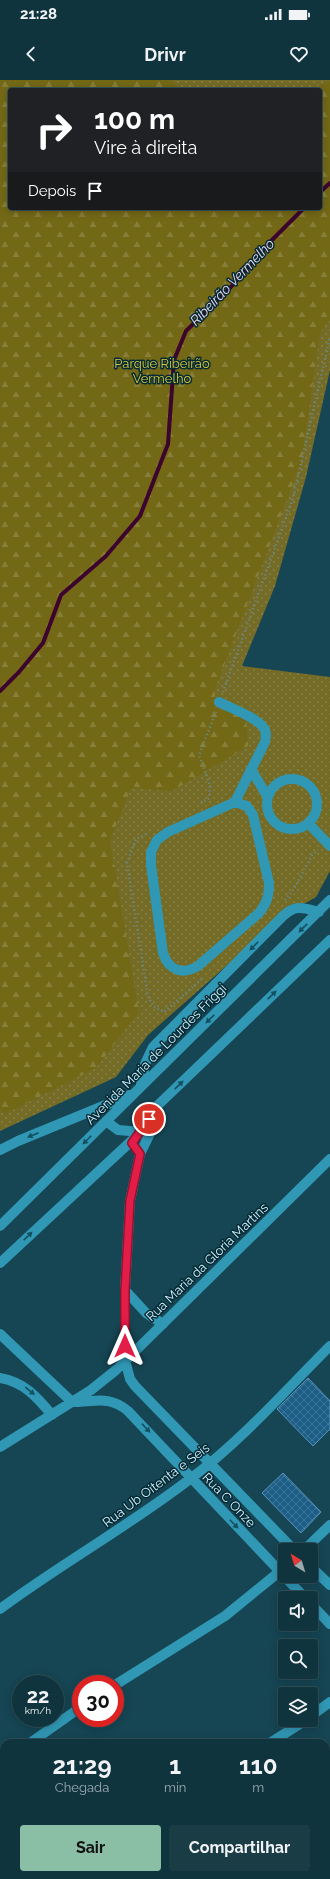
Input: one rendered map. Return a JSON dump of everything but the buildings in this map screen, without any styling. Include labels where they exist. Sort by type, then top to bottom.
[{"type":"street","points":[[219,702],[258,722],[264,727],[266,734],[265,742],[235,802],[168,832],[157,840],[151,852],[151,865],[163,953],[166,962],[173,968],[181,971],[190,970],[198,966],[259,913],[266,904],[269,894],[269,883],[253,815],[247,806],[235,802]]},
{"type":"street","points":[[251,769],[267,796],[267,810],[275,822],[287,829],[302,827],[313,818],[317,804],[313,790],[309,785],[296,778],[288,778],[275,784],[267,796]]},
{"type":"street","points":[[253,815],[267,810]]},
{"type":"street","points":[[308,823],[329,845]]},
{"type":"street","name":"Avenida Maria de Lourdes Friggi","points":[[0,1226],[141,1085],[330,900]]},
{"type":"street","points":[[141,1085],[145,1064],[153,1047],[283,916],[297,907],[319,912]]},
{"type":"street","points":[[157,1106],[155,1123],[140,1154],[132,1143],[157,1106],[330,940]]},
{"type":"street","points":[[0,1150],[133,1093]]},
{"type":"street","points":[[106,1121],[118,1130],[140,1132]]},
{"type":"street","points":[[0,1263],[140,1132]]},
{"type":"street","name":"Rua C Onze","points":[[140,1154],[130,1201],[125,1290],[125,1360],[130,1379],[287,1543]]},
{"type":"street","name":"Rua Maria da Gloria Martins","points":[[0,1446],[91,1390],[163,1324],[330,1159]]},
{"type":"street","points":[[125,1290],[146,1313],[163,1324]]},
{"type":"street","points":[[0,1334],[72,1402]]},
{"type":"street","name":"Rua Ub Oitenta e Seis","points":[[0,1609],[43,1579],[136,1519],[191,1479],[210,1463],[330,1346]]},
{"type":"street","points":[[0,1378],[14,1381],[26,1388],[36,1396],[52,1415]]},
{"type":"street","name":"Rua C Onze","points":[[72,1402],[104,1400],[116,1403],[141,1423],[191,1479],[278,1565]]},
{"type":"street","points":[[311,1543],[330,1525]]},
{"type":"street","points":[[124,1678],[225,1616],[278,1574]]},
{"type":"street","points":[[318,1574],[330,1585]]},
{"type":"street","name":"Rua C Onze","points":[[293,1583],[300,1591]]},
{"type":"street","points":[[318,1611],[330,1624]]},
{"type":"street","points":[[318,1711],[330,1702]]},
{"type":"street","points":[[36,1739],[72,1713]]},
{"type":"street","points":[[276,1739],[295,1727]]},
{"type":"path","points":[[196,806],[210,798],[210,785],[199,755],[293,498],[330,337]]},
{"type":"path","points":[[150,832],[136,839],[127,863],[148,996],[153,1006],[164,1012],[208,974]]},
{"type":"path","points":[[284,900],[294,889],[312,855],[329,845]]},
{"type":"green space","name":"Parque Ribeirão Vermelho","points":[[0,80],[330,80],[330,370],[306,477],[275,586],[242,666],[330,677],[330,871],[316,897],[283,916],[148,1035],[116,1077],[0,1131]]},
{"type":"green space","name":"Parque Ribeirão Vermelho","points":[[0,80],[171,80],[180,88],[8,88],[8,210],[322,210],[322,88],[314,88],[330,81],[330,319],[320,333],[302,460],[215,689],[214,708],[246,715],[248,746],[172,791],[131,788],[110,841],[139,1012],[96,1068],[5,1114],[0,1109]]},
{"type":"waterway","name":"Ribeirão Vermelho","points":[[322,190],[330,183]]},
{"type":"waterway","name":"Ribeirão Vermelho","points":[[0,691],[19,672],[43,643],[61,595],[106,556],[140,516],[168,444],[174,360],[186,331],[230,288],[271,241],[302,210]]},
{"type":"route","points":[[125,1346],[125,1290],[130,1201],[133,1180],[140,1154],[132,1143],[149,1119]]}]
